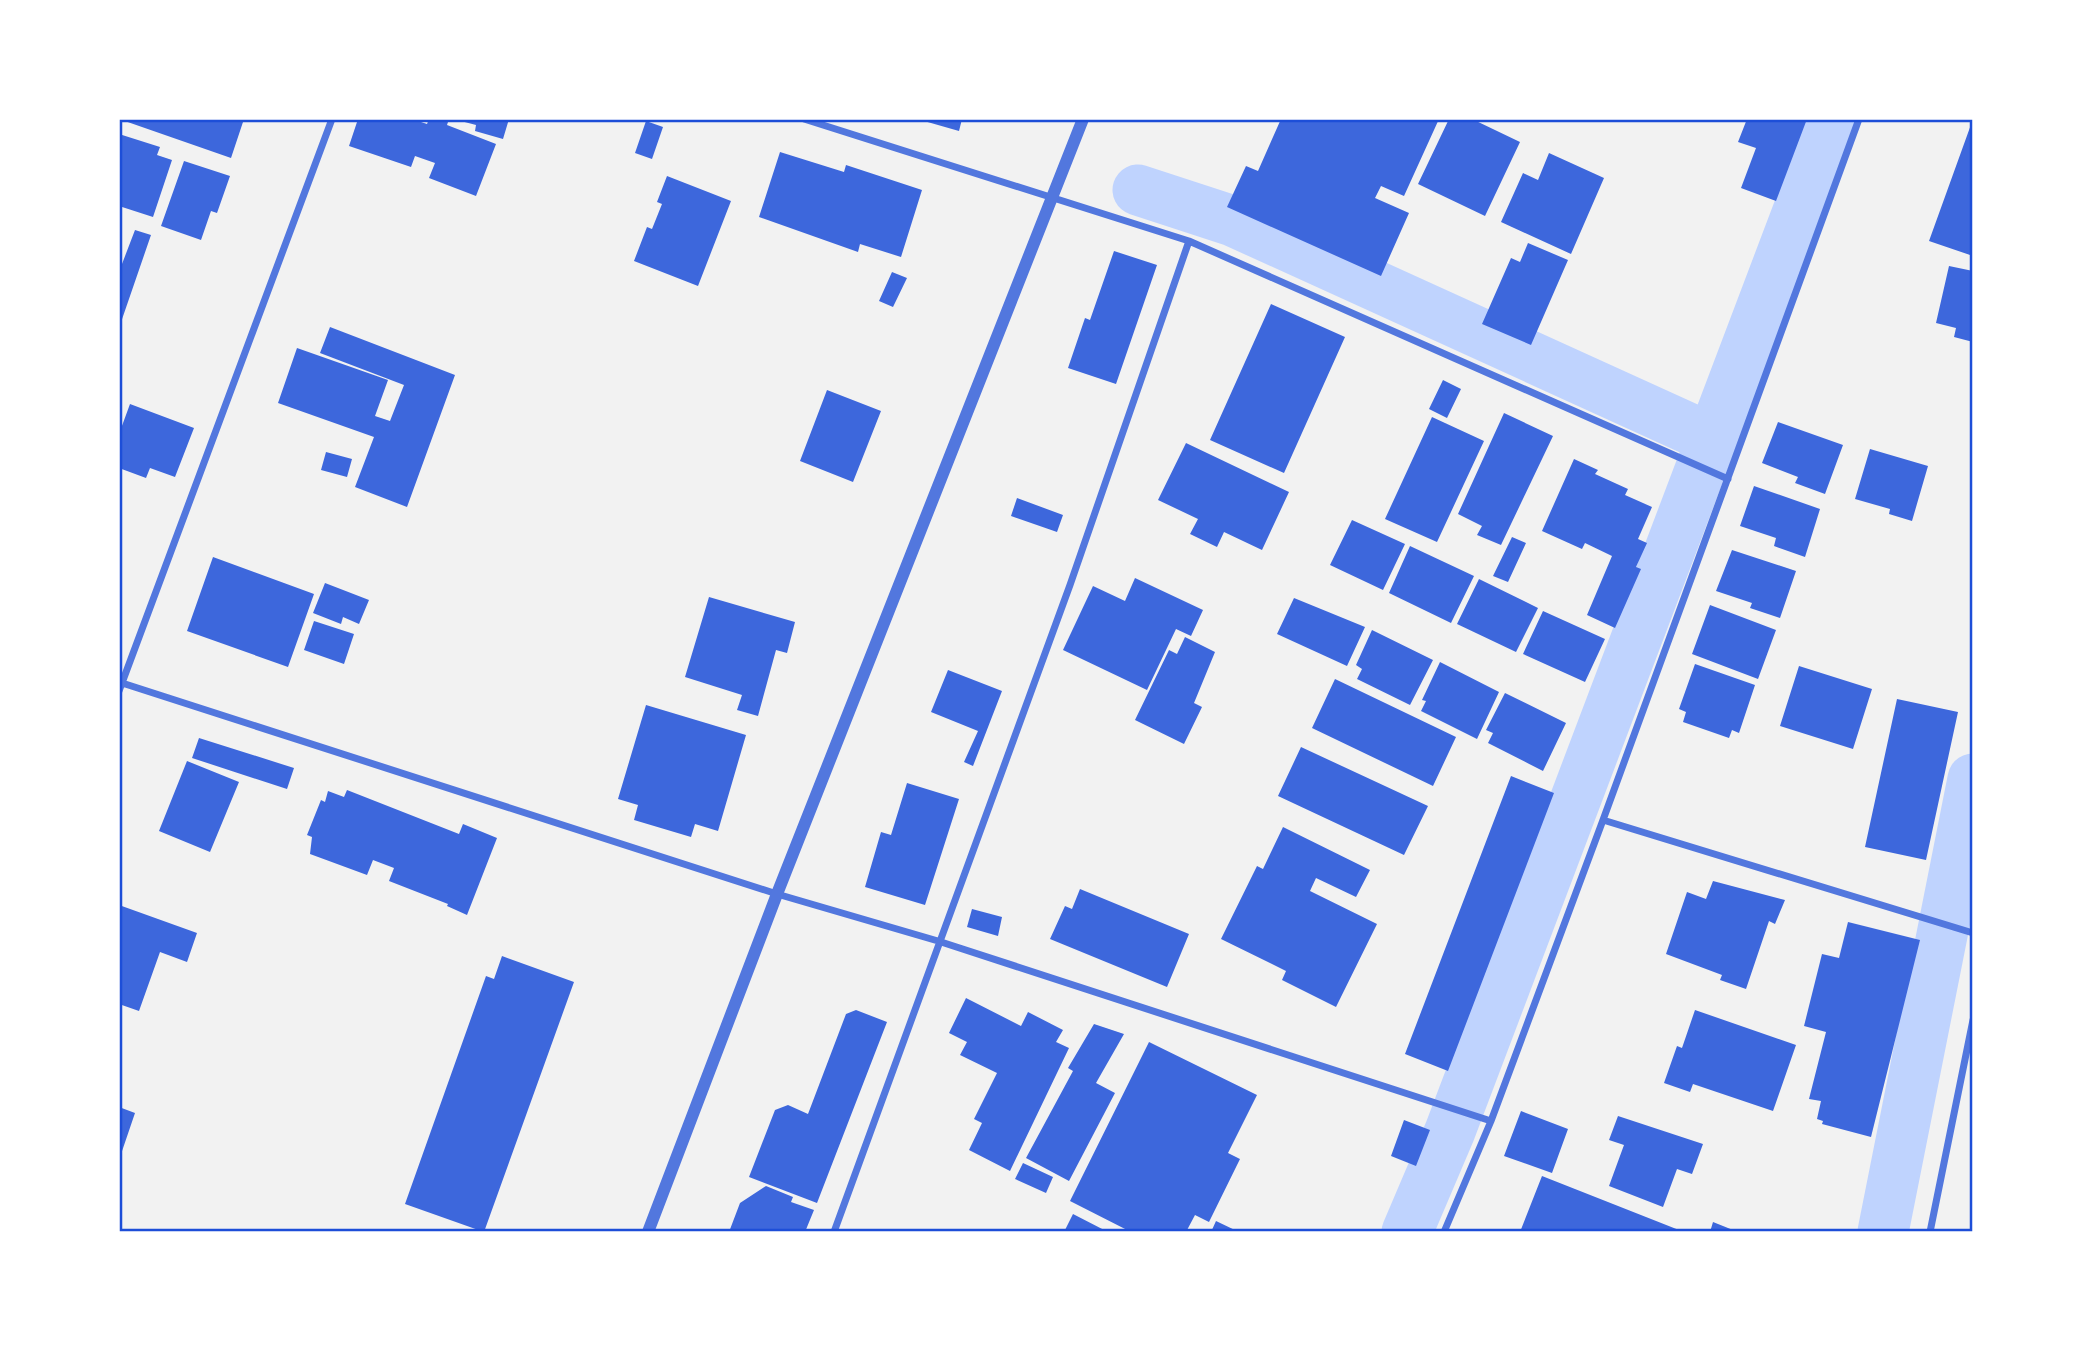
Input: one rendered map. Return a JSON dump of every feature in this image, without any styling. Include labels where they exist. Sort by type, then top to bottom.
[{"type":"street","points":[[119,691],[332,119]]},
{"type":"street","points":[[804,119],[1189,241],[1727,479]]},
{"type":"street","points":[[648,1232],[777,894],[1083,119]]},
{"type":"street","points":[[1444,1232],[1492,1121],[1859,119]]},
{"type":"street","points":[[834,1232],[1070,585],[1189,241]]},
{"type":"street","points":[[121,682],[777,894],[938,941],[1492,1121]]},
{"type":"street","points":[[1603,820],[1972,933]]},
{"type":"street","points":[[1930,1232],[1973,1020]]},
{"type":"building","points":[[119,119],[244,119],[231,158]]},
{"type":"building","points":[[358,119],[412,119],[427,124],[429,119],[440,119],[448,122],[447,125],[496,144],[476,196],[429,178],[435,163],[415,156],[411,167],[349,146]]},
{"type":"building","points":[[509,119],[503,139],[475,131],[476,125],[457,120]]},
{"type":"building","points":[[917,119],[962,119],[959,131]]},
{"type":"building","points":[[1281,119],[1439,119],[1404,196],[1381,186],[1375,198],[1409,213],[1381,276],[1227,207],[1246,166],[1258,171]]},
{"type":"building","points":[[1449,119],[1472,119],[1520,142],[1485,216],[1418,184]]},
{"type":"building","points":[[1747,119],[1807,119],[1776,201],[1741,188],[1756,148],[1738,142]]},
{"type":"building","points":[[1973,119],[1973,256],[1929,241]]},
{"type":"building","points":[[646,121],[663,127],[652,159],[635,153]]},
{"type":"building","points":[[119,134],[160,147],[157,155],[172,160],[153,217],[119,206]]},
{"type":"building","points":[[780,152],[844,172],[846,165],[922,190],[901,257],[860,244],[858,252],[759,217]]},
{"type":"building","points":[[1549,153],[1604,178],[1571,254],[1501,222],[1523,173],[1538,180]]},
{"type":"building","points":[[184,161],[230,176],[217,213],[211,211],[201,240],[161,226]]},
{"type":"building","points":[[667,176],[731,201],[698,286],[634,261],[647,227],[652,229],[662,204],[657,202]]},
{"type":"building","points":[[135,230],[151,235],[119,328],[119,263],[122,264]]},
{"type":"building","points":[[1528,243],[1568,260],[1531,345],[1482,324],[1511,258],[1520,262]]},
{"type":"building","points":[[1114,251],[1157,265],[1116,384],[1068,368],[1085,318],[1090,320]]},
{"type":"building","points":[[1949,266],[1973,271],[1973,342],[1954,337],[1956,328],[1936,323]]},
{"type":"building","points":[[892,272],[907,278],[893,307],[879,301]]},
{"type":"building","points":[[1271,304],[1345,337],[1284,473],[1210,440]]},
{"type":"building","points":[[330,327],[455,375],[407,507],[355,487],[374,437],[278,403],[297,348],[388,380],[375,416],[390,421],[404,385],[320,353]]},
{"type":"building","points":[[1443,380],[1461,389],[1447,418],[1429,409]]},
{"type":"building","points":[[827,390],[881,411],[853,482],[800,461]]},
{"type":"building","points":[[130,404],[194,428],[175,477],[150,468],[146,478],[119,468],[119,434]]},
{"type":"building","points":[[1504,413],[1553,436],[1501,545],[1477,535],[1482,526],[1458,514]]},
{"type":"building","points":[[1432,417],[1484,441],[1437,542],[1385,519]]},
{"type":"building","points":[[1778,422],[1843,445],[1825,494],[1795,483],[1798,477],[1762,463]]},
{"type":"building","points":[[1186,443],[1289,492],[1262,550],[1224,532],[1217,547],[1190,534],[1198,519],[1158,500]]},
{"type":"building","points":[[1870,449],[1928,466],[1912,521],[1889,514],[1890,509],[1855,499]]},
{"type":"building","points":[[326,452],[352,459],[347,477],[321,470]]},
{"type":"building","points":[[1574,459],[1598,470],[1595,474],[1628,489],[1625,495],[1652,507],[1638,539],[1647,543],[1636,567],[1641,569],[1615,628],[1587,615],[1612,556],[1585,543],[1582,549],[1542,531]]},
{"type":"building","points":[[1754,486],[1820,509],[1805,557],[1774,546],[1776,538],[1740,526]]},
{"type":"building","points":[[1017,498],[1063,515],[1057,532],[1011,516]]},
{"type":"building","points":[[1352,520],[1405,544],[1383,590],[1330,565]]},
{"type":"building","points":[[1512,537],[1526,543],[1508,582],[1493,576]]},
{"type":"building","points":[[1410,546],[1474,576],[1451,623],[1389,593]]},
{"type":"building","points":[[1732,550],[1796,571],[1780,618],[1750,608],[1752,603],[1716,591]]},
{"type":"building","points":[[213,557],[314,594],[288,667],[187,631]]},
{"type":"building","points":[[1135,578],[1203,610],[1191,636],[1176,629],[1147,690],[1063,650],[1093,586],[1125,601]]},
{"type":"building","points":[[1479,579],[1538,608],[1516,652],[1457,624]]},
{"type":"building","points":[[325,583],[369,600],[359,624],[343,617],[341,624],[313,613]]},
{"type":"building","points":[[709,597],[795,622],[787,653],[776,650],[758,716],[737,710],[742,695],[685,677]]},
{"type":"building","points":[[1294,598],[1365,627],[1347,666],[1277,634]]},
{"type":"building","points":[[1710,605],[1776,630],[1758,679],[1692,654]]},
{"type":"building","points":[[1543,611],[1605,639],[1585,682],[1523,654]]},
{"type":"building","points":[[314,621],[354,634],[344,664],[304,650]]},
{"type":"building","points":[[1372,630],[1433,660],[1410,705],[1357,679],[1362,669],[1356,665]]},
{"type":"building","points":[[1185,637],[1215,652],[1194,703],[1202,707],[1184,744],[1135,720],[1169,650],[1177,654]]},
{"type":"building","points":[[1440,662],[1499,692],[1477,739],[1421,711],[1426,701],[1422,700]]},
{"type":"building","points":[[1695,664],[1755,685],[1739,733],[1732,730],[1729,738],[1683,722],[1686,712],[1679,709]]},
{"type":"building","points":[[1799,666],[1872,689],[1853,749],[1780,726]]},
{"type":"building","points":[[948,670],[1002,691],[973,766],[964,762],[978,731],[931,712]]},
{"type":"building","points":[[1335,679],[1456,737],[1433,786],[1312,728]]},
{"type":"building","points":[[1505,693],[1566,723],[1543,771],[1488,743],[1493,733],[1486,730]]},
{"type":"building","points":[[1897,699],[1958,712],[1926,860],[1865,847]]},
{"type":"building","points":[[646,705],[746,735],[718,831],[695,824],[691,837],[634,820],[638,805],[618,799]]},
{"type":"building","points":[[199,738],[294,768],[287,789],[192,758]]},
{"type":"building","points":[[1301,747],[1428,806],[1404,855],[1278,796]]},
{"type":"building","points":[[187,761],[239,782],[210,852],[159,831]]},
{"type":"building","points":[[1511,776],[1554,793],[1448,1071],[1405,1054]]},
{"type":"building","points":[[907,783],[959,799],[925,905],[865,887],[881,832],[891,835]]},
{"type":"building","points":[[347,790],[459,834],[463,824],[497,838],[467,915],[447,906],[448,904],[389,881],[394,868],[373,860],[367,875],[310,854],[312,837],[307,835],[321,800],[325,802],[328,791],[344,797]]},
{"type":"building","points":[[1283,827],[1370,870],[1356,897],[1316,878],[1310,891],[1377,924],[1336,1007],[1282,980],[1286,971],[1221,939],[1257,866],[1263,869]]},
{"type":"building","points":[[1713,881],[1785,900],[1775,924],[1769,921],[1746,989],[1720,980],[1722,975],[1666,954],[1687,892],[1706,899]]},
{"type":"building","points":[[1080,889],[1189,934],[1167,987],[1050,939],[1065,906],[1072,909]]},
{"type":"building","points":[[119,905],[197,933],[187,962],[160,952],[139,1011],[119,1004]]},
{"type":"building","points":[[972,909],[1002,917],[998,936],[967,927]]},
{"type":"building","points":[[1848,922],[1920,940],[1871,1137],[1822,1124],[1823,1121],[1817,1119],[1821,1101],[1809,1099],[1826,1032],[1804,1026],[1822,954],[1839,958]]},
{"type":"building","points":[[502,956],[574,982],[484,1232],[405,1204],[486,976],[494,979]]},
{"type":"building","points":[[966,998],[1021,1026],[1028,1012],[1063,1030],[1056,1042],[1069,1048],[1010,1171],[969,1150],[982,1123],[974,1119],[997,1073],[960,1055],[967,1042],[949,1033]]},
{"type":"building","points":[[856,1010],[887,1022],[817,1203],[749,1177],[775,1110],[788,1105],[808,1114],[846,1014]]},
{"type":"building","points":[[1695,1010],[1796,1045],[1773,1111],[1693,1084],[1690,1092],[1664,1083],[1677,1046],[1682,1048]]},
{"type":"building","points":[[1094,1024],[1124,1034],[1096,1083],[1115,1093],[1069,1181],[1026,1158],[1073,1071],[1068,1068]]},
{"type":"building","points":[[1149,1042],[1257,1095],[1228,1153],[1240,1159],[1209,1222],[1195,1215],[1186,1232],[1131,1232],[1070,1201]]},
{"type":"building","points":[[119,1107],[135,1113],[119,1160]]},
{"type":"building","points":[[1521,1111],[1568,1129],[1552,1173],[1504,1156]]},
{"type":"building","points":[[1618,1116],[1703,1144],[1692,1174],[1677,1169],[1663,1207],[1609,1186],[1624,1145],[1609,1140]]},
{"type":"building","points":[[1404,1120],[1430,1130],[1416,1166],[1391,1156]]},
{"type":"building","points":[[1023,1163],[1053,1177],[1046,1193],[1015,1179]]},
{"type":"building","points":[[1542,1176],[1684,1232],[1520,1232]]},
{"type":"building","points":[[766,1186],[793,1197],[791,1202],[814,1210],[805,1232],[729,1232],[740,1203]]},
{"type":"building","points":[[1073,1214],[1108,1232],[1064,1232]]},
{"type":"building","points":[[1216,1221],[1239,1232],[1211,1232]]},
{"type":"building","points":[[1713,1222],[1738,1232],[1710,1232]]},
{"type":"waterway","points":[[1407,1232],[1450,1131],[1833,119]]},
{"type":"waterway","points":[[1138,190],[1233,221],[1712,439]]},
{"type":"waterway","points":[[1883,1232],[1973,779]]}]
